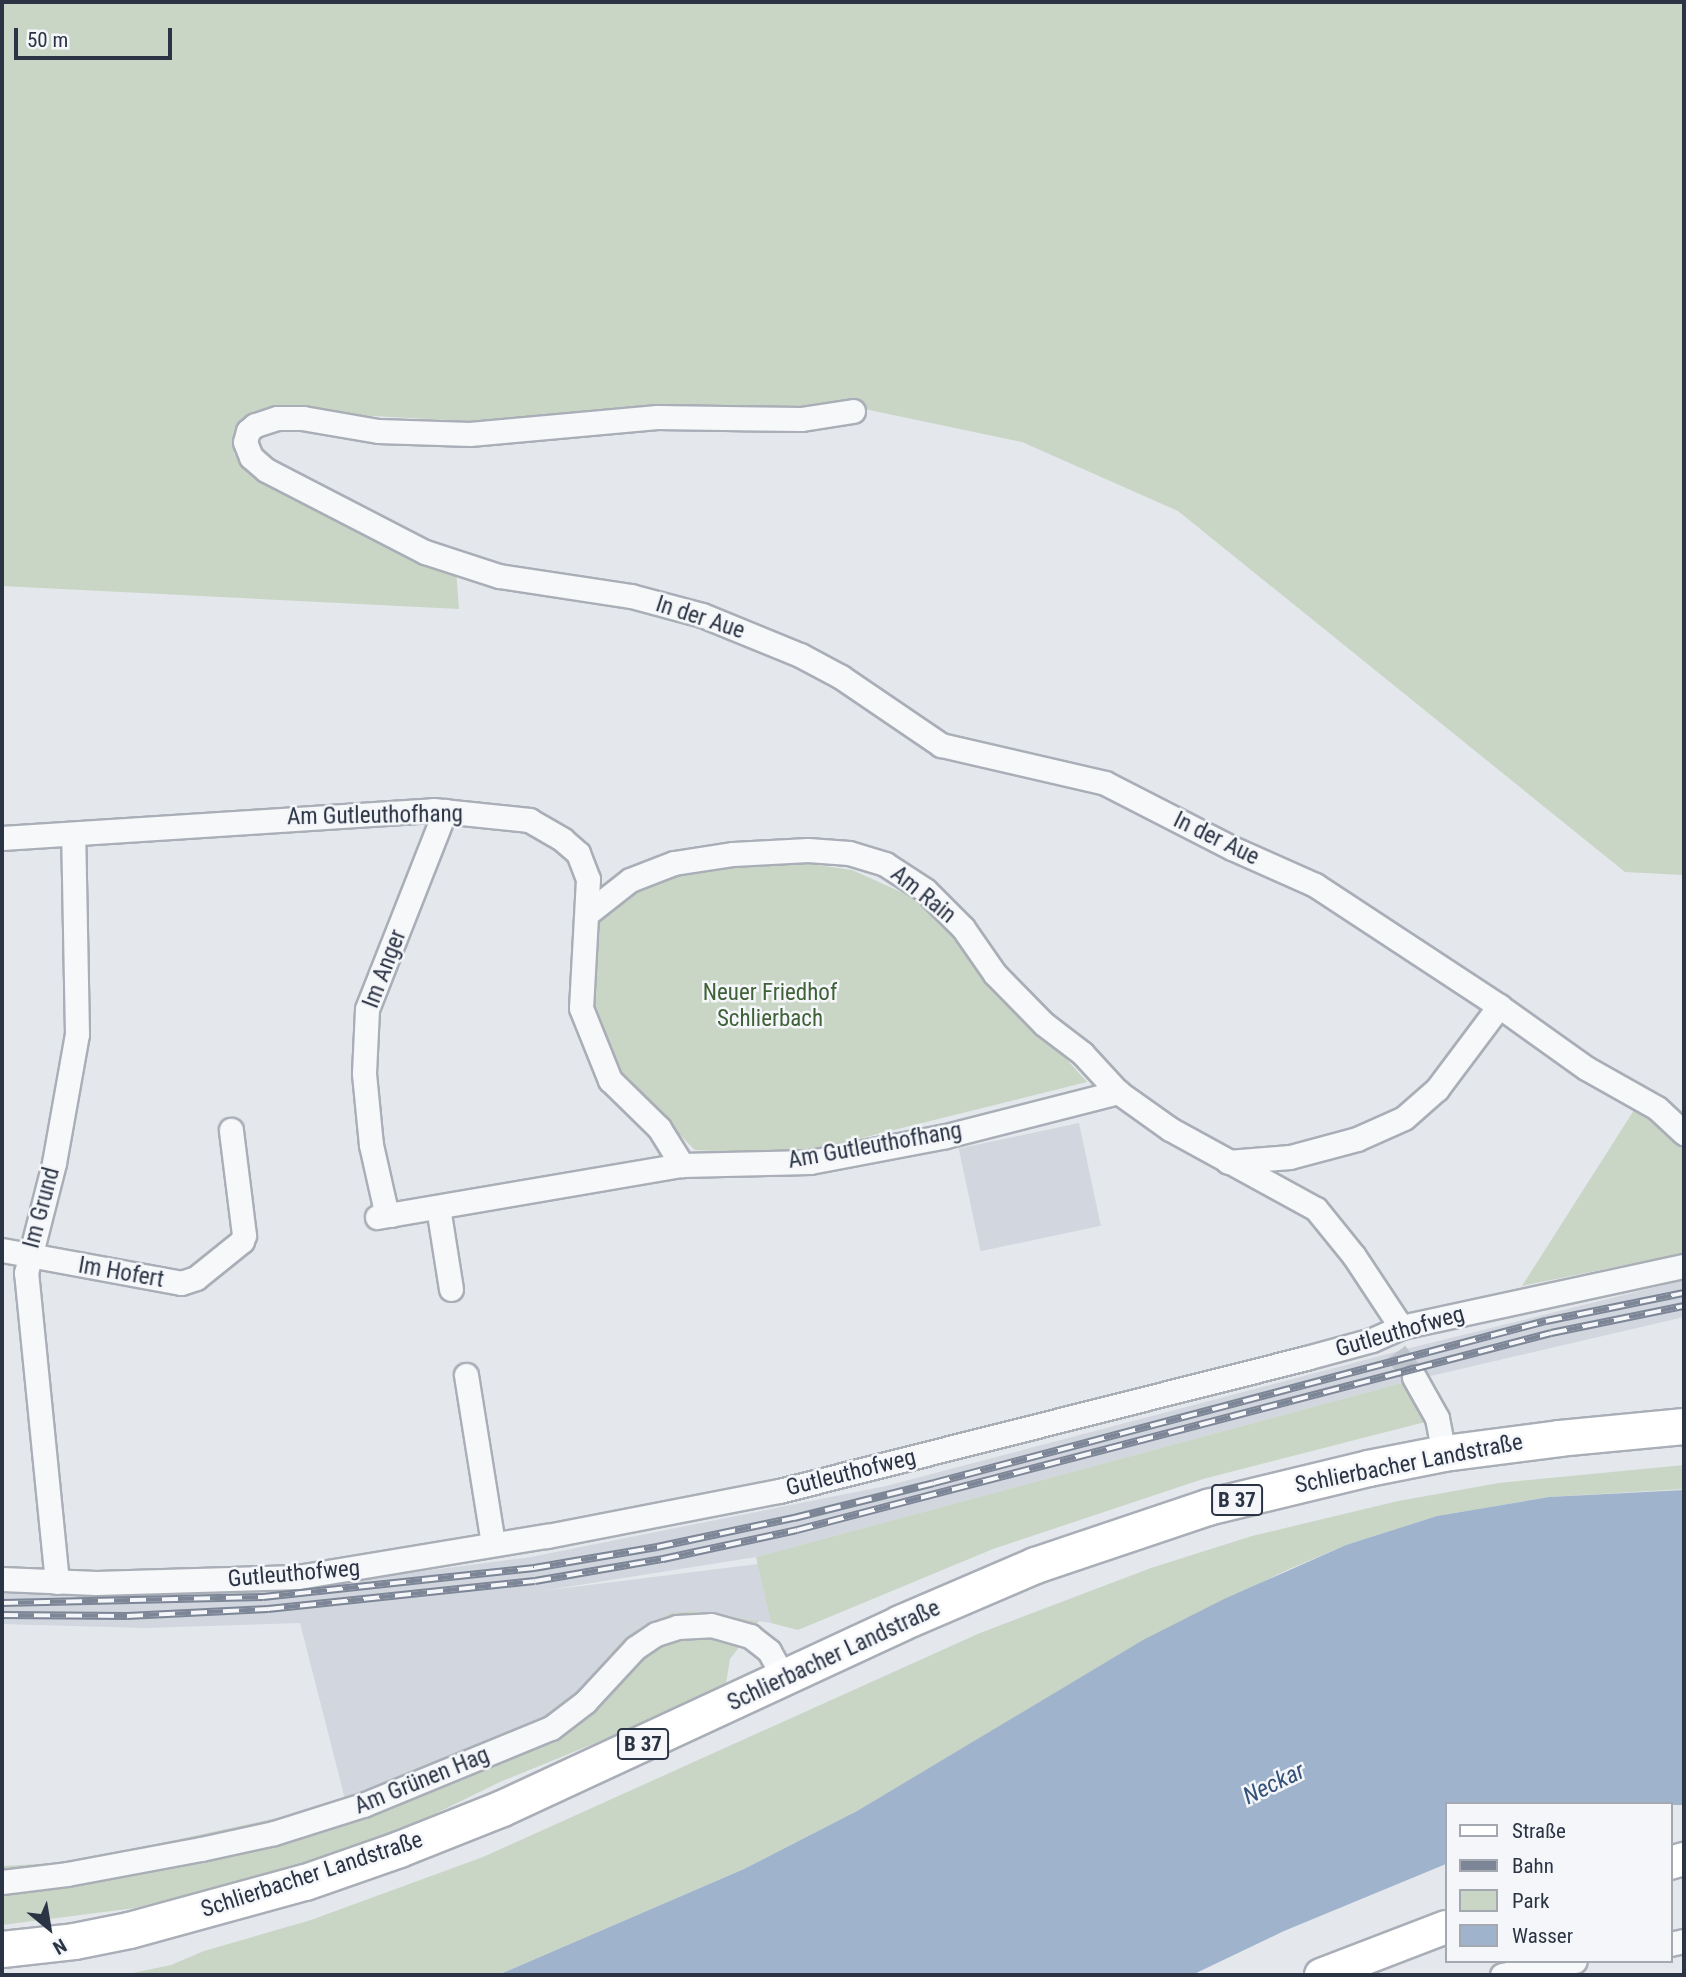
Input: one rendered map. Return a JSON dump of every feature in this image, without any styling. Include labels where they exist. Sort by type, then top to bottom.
[{"type":"main road","name":"Schlierbacher Landstraße","points":[[2,1950],[112,1934],[221,1907],[341,1869],[502,1808],[900,1623],[1072,1552],[1207,1507],[1444,1453],[1684,1426]]},
{"type":"main road","points":[[1321,1975],[1444,1928]]},
{"type":"street","name":"In der Aue","points":[[853,411],[801,419],[657,417],[470,434],[377,431],[303,418],[277,418],[255,425],[248,431],[245,442],[251,457],[266,470],[425,552],[499,576],[631,596],[702,615],[800,654],[841,677],[941,746],[1105,783],[1232,848],[1315,885],[1499,1006],[1586,1068],[1657,1108],[1684,1133]]},
{"type":"street","name":"Am Gutleuthofhang","points":[[2,838],[349,813],[445,811],[529,820],[563,840],[578,853],[588,879],[588,914],[581,964],[581,1008],[610,1080],[659,1128],[682,1165],[810,1162],[946,1136],[1118,1092]]},
{"type":"street","name":"Im Anger","points":[[438,1207],[383,1216],[385,1207],[371,1145],[364,1073],[367,1009],[445,811]]},
{"type":"street","name":"Im Grund","points":[[57,1583],[26,1273],[28,1256],[54,1163],[77,1034],[73,834]]},
{"type":"street","name":"Am Rain","points":[[588,914],[630,880],[674,863],[733,854],[808,849],[849,853],[885,864],[934,900],[963,928],[995,974],[1044,1024],[1082,1054],[1118,1092]]},
{"type":"street","points":[[1228,1162],[1290,1157],[1357,1139],[1404,1118],[1437,1089],[1499,1006]]},
{"type":"street","points":[[1118,1092],[1170,1129],[1316,1209],[1354,1256],[1396,1342]]},
{"type":"street","name":"Im Hofert","points":[[2,1250],[181,1283],[197,1278],[242,1241],[244,1235],[231,1130]]},
{"type":"street","points":[[451,1289],[438,1207],[682,1165]]},
{"type":"street","points":[[1354,1256],[1358,1283],[1377,1322]]},
{"type":"street","name":"Gutleuthofweg","points":[[2,1579],[57,1583],[298,1577],[779,1491],[1372,1340],[1396,1342],[1684,1266]]},
{"type":"street","points":[[466,1375],[493,1544]]},
{"type":"street","points":[[1414,1377],[1434,1411],[1444,1453]]},
{"type":"street","name":"Am Grünen Hag","points":[[2,1882],[76,1872],[201,1849],[274,1833],[363,1805],[551,1728],[585,1702],[635,1648],[656,1634],[677,1627],[711,1625],[750,1636],[769,1651],[783,1678]]},
{"type":"street","points":[[1502,1975],[1565,1963]]},
{"type":"shaded area","points":[[1079,1123],[1101,1226],[981,1251],[959,1149]]},
{"type":"shaded area","points":[[1684,1280],[1684,1317],[1409,1381],[756,1557],[541,1591],[758,1564],[771,1623],[695,1611],[572,1703],[520,1735],[346,1803],[300,1623],[144,1628],[2,1624],[2,1594],[169,1593],[290,1587],[348,1581],[531,1557],[886,1486],[1414,1347]]},
{"type":"green space","points":[[2,2],[1684,2],[1684,875],[1625,872],[1178,511],[1022,442],[855,407],[485,422],[259,410],[235,429],[234,454],[264,480],[456,570],[459,609],[2,586]]},
{"type":"green space","name":"Neuer Friedhof Schlierbach","points":[[778,859],[852,870],[921,901],[954,933],[1087,1082],[793,1155],[695,1150],[620,1075],[592,1004],[587,962],[598,918],[616,901],[655,877],[704,864]]},
{"type":"green space","points":[[1636,1107],[1657,1119],[1684,1147],[1684,1253],[1522,1286]]},
{"type":"green space","points":[[1409,1381],[1433,1420],[1203,1479],[993,1549],[798,1630],[771,1623],[756,1557]]},
{"type":"green space","points":[[1684,1465],[1684,1489],[1549,1497],[1437,1516],[1346,1545],[1287,1570],[1143,1641],[857,1811],[744,1869],[498,1975],[123,1975],[171,1965],[204,1951],[311,1920],[483,1857],[980,1633],[1151,1568],[1252,1536],[1398,1501],[1499,1483]]},
{"type":"green space","points":[[695,1611],[759,1621],[730,1659],[725,1690],[500,1782],[414,1824],[297,1866],[135,1908],[2,1925],[2,1866],[74,1862],[346,1803],[520,1735],[572,1703],[617,1646],[633,1632],[671,1613]]},
{"type":"water","name":"Neckar","points":[[1684,1490],[1684,1805],[1672,1805],[1672,1802],[1444,1802],[1444,1865],[1284,1931],[1192,1975],[498,1975],[744,1869],[857,1811],[1143,1640],[1224,1599],[1346,1545],[1437,1516],[1549,1497]]},
{"type":"tunnel","points":[[1396,1352],[1414,1377]]},
{"type":"railway","points":[[2,1603],[263,1597],[534,1568],[657,1547],[794,1518],[934,1483],[1546,1321],[1684,1293]]},
{"type":"railway","points":[[2,1615],[127,1616],[268,1609],[535,1581],[663,1559],[797,1530],[1551,1333],[1684,1306]]}]
